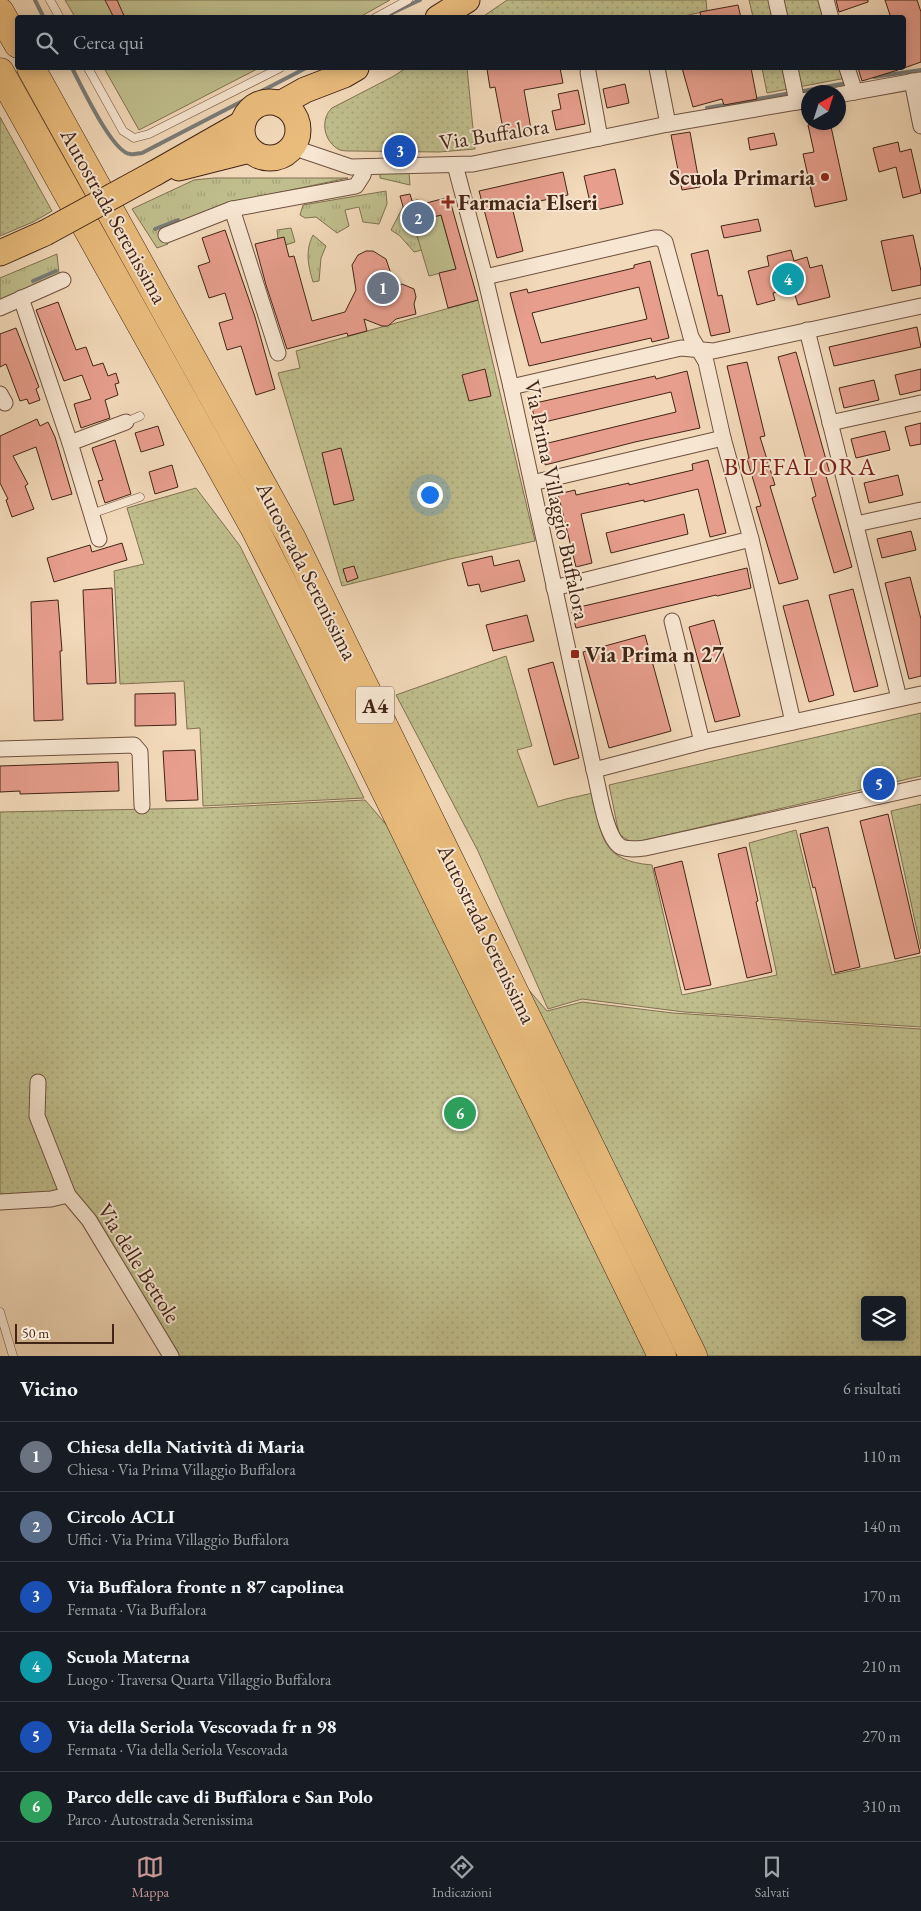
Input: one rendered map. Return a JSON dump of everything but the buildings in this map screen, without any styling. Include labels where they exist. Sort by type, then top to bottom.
[{"type":"highway","points":[[0,12],[15,39]]},
{"type":"highway","name":"Autostrada Serenissima","points":[[32,70],[291,537],[693,1356]]},
{"type":"highway","name":"Autostrada Serenissima","points":[[0,72],[272,562],[662,1356]]},
{"type":"main road","points":[[443,15],[466,0]]},
{"type":"main road","points":[[288,112],[350,71]]},
{"type":"main road","points":[[273,102],[288,112],[297,138],[292,147],[277,157],[267,158],[250,150],[244,142],[242,132],[243,122],[251,109],[257,105],[273,102]]},
{"type":"main road","points":[[0,253],[45,233],[243,122]]},
{"type":"main road","points":[[155,173],[250,150]]},
{"type":"street","points":[[776,0],[779,15]]},
{"type":"street","points":[[826,0],[830,15]]},
{"type":"street","points":[[657,70],[668,124]]},
{"type":"street","points":[[790,70],[793,83],[801,97]]},
{"type":"street","points":[[588,72],[600,138]]},
{"type":"street","points":[[849,72],[855,92]]},
{"type":"street","points":[[846,94],[916,81],[921,126]]},
{"type":"street","name":"Via Buffalora","points":[[292,147],[351,167],[472,164],[668,124],[801,101]]},
{"type":"street","name":"Via Prima Villaggio Buffalora","points":[[455,165],[485,277],[511,387],[594,770],[607,827],[612,838],[619,846],[629,850],[645,848],[921,787]]},
{"type":"street","points":[[166,236],[232,209],[356,186],[363,176],[365,167]]},
{"type":"street","points":[[232,209],[278,353]]},
{"type":"street","points":[[485,277],[654,238],[662,240],[667,246],[691,337],[706,362],[723,438],[751,539],[793,722]]},
{"type":"street","points":[[0,308],[63,280]]},
{"type":"street","points":[[22,298],[70,443],[98,544]]},
{"type":"street","points":[[511,387],[681,348],[713,351],[921,306]]},
{"type":"street","points":[[807,330],[899,698]]},
{"type":"street","points":[[830,423],[921,403]]},
{"type":"street","points":[[70,443],[133,419]]},
{"type":"street","points":[[532,483],[723,438]]},
{"type":"street","points":[[856,524],[921,510]]},
{"type":"street","points":[[554,588],[751,539]]},
{"type":"street","points":[[672,621],[702,742]]},
{"type":"street","points":[[594,770],[702,742],[921,694]]},
{"type":"street","points":[[0,744],[0,749],[134,745],[140,752],[142,806]]},
{"type":"street","name":"Via delle Bettole","points":[[38,1082],[37,1116],[68,1195],[89,1220],[171,1356]]},
{"type":"street","name":"Via delle Bettole","points":[[0,1202],[51,1200],[68,1195]]},
{"type":"lane","points":[[50,0],[58,15]]},
{"type":"lane","points":[[380,15],[408,0]]},
{"type":"lane","points":[[89,70],[123,131],[134,138],[149,134],[276,70]]},
{"type":"lane","points":[[91,514],[140,497]]},
{"type":"lane","points":[[0,1312],[13,1356]]},
{"type":"green space","points":[[65,0],[390,0],[363,15],[74,15]]},
{"type":"green space","points":[[507,0],[706,0],[707,11],[689,15],[485,15]]},
{"type":"green space","points":[[749,0],[823,0],[827,15],[753,15]]},
{"type":"green space","points":[[105,70],[255,70],[139,130]]},
{"type":"green space","points":[[403,70],[467,70],[475,149],[439,152],[346,151],[334,146],[330,142],[325,130],[326,118],[332,108]]},
{"type":"green space","points":[[762,70],[844,70],[846,78],[801,85],[801,87],[767,93]]},
{"type":"green space","points":[[0,117],[52,211],[33,222],[0,236]]},
{"type":"green space","points":[[380,173],[409,173],[410,185],[380,178]]},
{"type":"green space","points":[[214,178],[348,178],[229,203],[160,229],[168,244],[157,248],[132,209],[194,180]]},
{"type":"green space","points":[[386,191],[387,204],[379,224],[363,222],[359,207],[345,210],[349,226],[337,233],[316,217],[305,218],[300,215],[303,205]]},
{"type":"green space","points":[[403,207],[415,229],[422,250],[414,252],[400,236],[391,230]]},
{"type":"green space","points":[[441,215],[456,269],[429,276],[415,229],[418,221]]},
{"type":"green space","points":[[291,228],[295,242],[286,245],[278,239],[277,230]]},
{"type":"green space","points":[[313,235],[326,246],[321,258],[319,281],[313,282],[308,258],[310,241]]},
{"type":"green space","points":[[57,254],[59,274],[0,299],[0,278]]},
{"type":"green space","points":[[478,300],[535,541],[450,559],[342,586],[278,373],[300,368],[296,351]]},
{"type":"green space","points":[[196,488],[240,546],[364,798],[203,806],[200,728],[187,729],[184,681],[120,684],[114,571],[144,564],[127,508]]},
{"type":"green space","points":[[506,656],[532,746],[517,750],[538,807],[593,793],[598,822],[606,844],[622,858],[635,863],[652,865],[682,995],[777,975],[749,843],[796,830],[832,975],[921,956],[921,1027],[684,1012],[582,999],[548,1009],[478,851],[396,695]]},
{"type":"green space","points":[[921,713],[921,776],[632,843],[619,834],[609,785]]},
{"type":"green space","points":[[365,800],[547,1011],[582,1002],[673,1013],[921,1029],[921,1356],[175,1356],[78,1202],[0,1199],[0,812],[203,808]]},
{"type":"green space","points":[[921,804],[921,949],[891,811]]},
{"type":"waterway","points":[[35,0],[42,15]]},
{"type":"waterway","points":[[392,15],[392,13],[420,0]]},
{"type":"waterway","points":[[73,70],[106,130],[115,142],[130,154],[142,153],[302,70]]},
{"type":"waterway","points":[[874,77],[921,70]]},
{"type":"waterway","points":[[798,92],[847,83]]},
{"type":"waterway","points":[[707,108],[791,93]]},
{"type":"waterway","points":[[155,229],[178,220]]},
{"type":"waterway","points":[[33,281],[56,271]]},
{"type":"place","name":"Via Buffalora fronte n 87 capolinea","points":[[400,151]]},
{"type":"place","name":"Scuola Primaria","points":[[825,177]]},
{"type":"place","name":"Farmacia Elseri","points":[[448,202]]},
{"type":"place","name":"Circolo ACLI","points":[[418,218]]},
{"type":"place","name":"Scuola Materna","points":[[788,279]]},
{"type":"place","name":"Chiesa della Natività di Maria","points":[[383,288]]},
{"type":"place","name":"Via Prima n 27","points":[[575,654]]},
{"type":"place","name":"Via della Seriola Vescovada fr n 98","points":[[879,784]]},
{"type":"place","name":"Parco delle cave di Buffalora e San Polo","points":[[460,1113]]},
{"type":"district","name":"BUFFALORA","points":[[800,466]]}]
